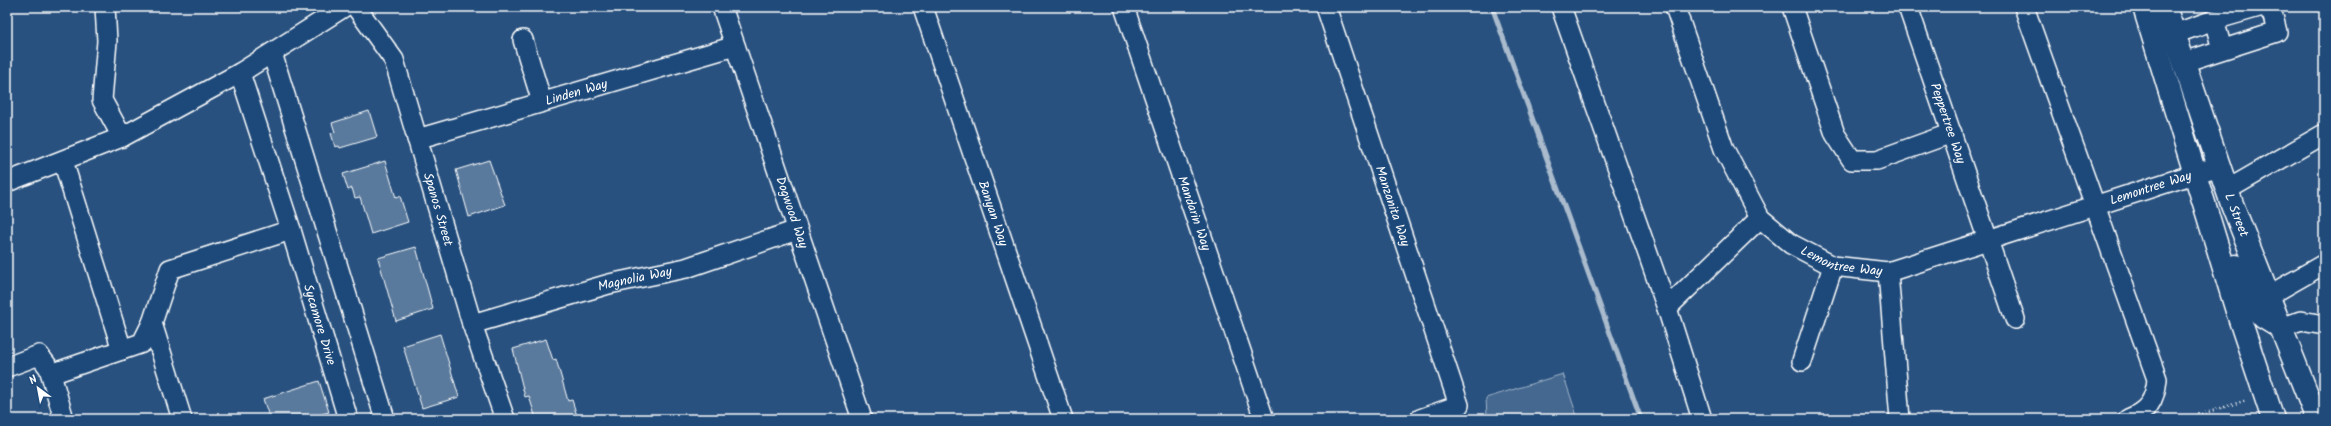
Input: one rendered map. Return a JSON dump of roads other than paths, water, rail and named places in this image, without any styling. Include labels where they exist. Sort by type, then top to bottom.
[{"type":"main road","name":"L Street","points":[[2144,7],[2218,248],[2274,419]]},
{"type":"main road","name":"L Street","points":[[2165,7],[2227,190],[2317,419]]},
{"type":"main road","points":[[2218,248],[2237,268],[2253,305],[2263,317],[2281,328]]},
{"type":"street","points":[[105,7],[107,41],[102,100],[122,137]]},
{"type":"street","points":[[7,182],[122,137],[240,73],[344,7]]},
{"type":"street","name":"Spanos Street","points":[[356,7],[394,60],[472,324],[505,419]]},
{"type":"street","name":"Dogwood Way","points":[[722,7],[797,230],[855,417]]},
{"type":"street","name":"Banyan Way","points":[[923,7],[1063,419]]},
{"type":"street","name":"Mandarin Way","points":[[1124,7],[1264,419]]},
{"type":"street","name":"Manzanita Way","points":[[1326,7],[1459,405],[1420,419]]},
{"type":"street","points":[[1561,7],[1667,308],[1702,419]]},
{"type":"street","name":"Lemontree Way","points":[[1675,7],[1724,149],[1760,218],[1791,244],[1833,266],[1888,272],[2095,207],[2219,166]]},
{"type":"street","points":[[1792,7],[1835,134],[1852,160],[1877,160],[1952,132]]},
{"type":"street","name":"Peppertree Way","points":[[1908,7],[2015,319]]},
{"type":"street","points":[[2024,7],[2157,379],[2156,393],[2151,405],[2139,414],[2128,419]]},
{"type":"street","points":[[2174,34],[2214,20],[2259,7]]},
{"type":"street","points":[[2184,62],[2277,32],[2273,16],[2267,7]]},
{"type":"street","points":[[2214,20],[2222,49]]},
{"type":"street","points":[[523,40],[542,102]]},
{"type":"street","name":"Linden Way","points":[[417,139],[736,46]]},
{"type":"street","points":[[272,52],[385,419]]},
{"type":"street","name":"Sycamore Drive","points":[[240,73],[291,230],[348,419]]},
{"type":"street","points":[[2227,190],[2324,134]]},
{"type":"street","points":[[63,161],[122,350]]},
{"type":"street","points":[[1667,308],[1760,218]]},
{"type":"street","points":[[51,374],[142,343],[152,323],[170,269],[291,230]]},
{"type":"street","name":"Magnolia Way","points":[[472,324],[609,284],[686,268],[797,230]]},
{"type":"street","points":[[2268,296],[2324,264]]},
{"type":"street","points":[[1802,361],[1833,266]]},
{"type":"street","points":[[1888,272],[1900,419]]},
{"type":"street","points":[[2281,328],[2301,321],[2324,325]]},
{"type":"street","points":[[152,323],[182,419]]},
{"type":"street","points":[[7,367],[39,356],[49,368],[64,419]]},
{"type":"waterway","points":[[1492,7],[1641,419]]}]
